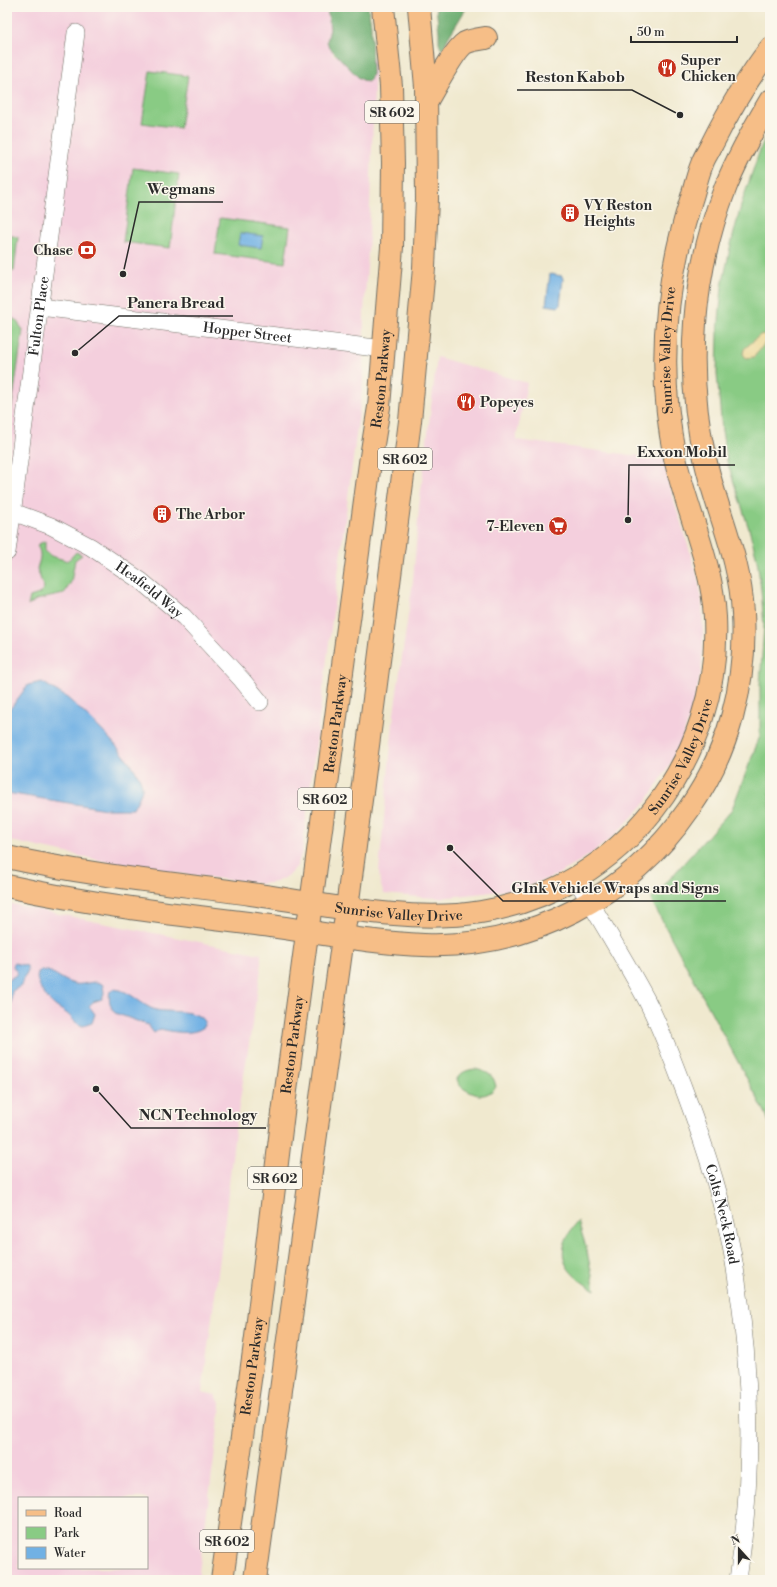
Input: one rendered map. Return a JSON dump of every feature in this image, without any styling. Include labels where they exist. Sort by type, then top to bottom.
[{"type":"main road","name":"Reston Parkway","points":[[222,1580],[256,1337],[284,1105],[378,407],[384,349],[392,247],[393,163],[391,86],[383,7]]},
{"type":"main road","name":"SR 602","points":[[255,1580],[347,908],[410,421],[418,340],[427,199],[426,102],[419,7]]},
{"type":"main road","points":[[426,102],[457,52],[464,44],[474,40],[486,38]]},
{"type":"main road","name":"Sunrise Valley Drive","points":[[7,858],[87,872],[347,908],[423,915],[478,913],[522,902],[553,889],[575,877],[597,863],[622,843],[655,809],[678,774],[690,751],[707,702],[714,662],[716,631],[709,575],[681,485],[671,434],[665,372],[667,309],[676,249],[702,164],[733,102],[751,74],[770,49]]},
{"type":"main road","name":"Sunrise Valley Drive","points":[[7,886],[105,904],[343,937],[427,946],[466,944],[526,931],[571,914],[611,889],[634,871],[659,847],[685,816],[705,783],[718,756],[728,732],[737,697],[743,660],[744,627],[742,593],[735,557],[707,468],[701,440],[695,385],[695,327],[696,307],[705,261],[720,203],[744,146],[770,101]]},
{"type":"street","name":"Fulton Place","points":[[7,552],[76,33]]},
{"type":"street","name":"Hopper Street","points":[[40,307],[384,349]]},
{"type":"street","name":"Heafield Way","points":[[13,512],[51,526],[91,548],[141,581],[184,617],[242,680],[260,702]]},
{"type":"street","name":"Colts Neck Road","points":[[575,877],[646,999],[669,1051],[704,1144],[727,1231],[740,1308],[748,1417],[746,1512],[738,1580]]},
{"type":"shaded area","points":[[7,7],[330,7],[333,55],[375,59],[369,236],[364,313],[363,382],[302,851],[297,866],[289,875],[276,882],[261,884],[135,868],[7,840]]},
{"type":"shaded area","points":[[437,357],[527,383],[516,440],[639,456],[663,455],[672,494],[698,578],[702,601],[703,643],[701,673],[692,711],[679,747],[668,768],[646,802],[615,835],[591,854],[555,876],[533,884],[509,890],[440,898],[384,894],[380,883],[379,871],[394,713],[413,581],[419,507]]},
{"type":"shaded area","points":[[7,903],[261,954],[261,969],[235,1131],[224,1228],[202,1392],[216,1395],[221,1405],[198,1580],[7,1580]]},
{"type":"green space","points":[[327,7],[368,7],[371,24],[372,74],[370,80],[367,82],[359,78],[329,47],[327,41],[330,29]]},
{"type":"green space","points":[[436,7],[467,7],[444,47],[441,49],[439,43]]},
{"type":"green space","points":[[150,71],[188,76],[180,128],[142,123]]},
{"type":"green space","points":[[770,126],[770,1126],[766,1114],[651,900],[732,809],[760,736],[760,685],[764,626],[761,589],[757,559],[727,461],[722,431],[717,374],[718,332],[722,287],[730,248],[742,202]]},
{"type":"green space","points":[[133,168],[179,174],[170,248],[123,242]]},
{"type":"green space","points":[[220,218],[290,227],[285,263],[215,254]]},
{"type":"green space","points":[[7,235],[18,237],[14,271],[7,273]]},
{"type":"green space","points":[[7,316],[16,320],[23,330],[7,439]]},
{"type":"green space","points":[[45,541],[45,551],[51,556],[68,561],[76,552],[82,555],[75,560],[71,582],[64,594],[36,600],[28,606],[30,597],[39,594],[44,588],[37,569],[40,551],[37,545]]},
{"type":"green space","points":[[475,1069],[489,1074],[494,1079],[496,1087],[489,1093],[479,1095],[472,1093],[464,1089],[459,1083],[457,1079],[462,1073]]},
{"type":"green space","points":[[578,1221],[586,1247],[595,1290],[575,1276],[568,1268],[564,1260],[563,1252],[565,1242]]},
{"type":"sand","points":[[763,334],[767,338],[765,343],[754,357],[746,358],[743,354],[744,349]]},
{"type":"water","points":[[240,233],[263,236],[261,248],[238,245]]},
{"type":"water","points":[[550,274],[562,276],[563,279],[560,305],[558,307],[546,305]]},
{"type":"water","points":[[42,682],[66,697],[85,714],[111,740],[134,768],[140,780],[142,789],[133,809],[106,809],[7,793],[7,713],[28,685]]},
{"type":"water","points":[[14,963],[27,966],[28,971],[21,986],[12,991],[11,1003],[7,1011],[7,981],[17,974],[13,967]]},
{"type":"water","points":[[41,970],[50,972],[75,984],[97,982],[103,985],[104,993],[102,999],[93,1002],[89,1006],[95,1014],[92,1023],[83,1026],[80,1025],[50,1001],[43,993],[38,983],[37,978]]},
{"type":"water","points":[[114,989],[126,992],[156,1010],[185,1012],[199,1016],[203,1020],[205,1026],[190,1032],[177,1032],[160,1029],[154,1033],[148,1025],[113,1011],[109,997],[110,991]]},
{"type":"place","name":"Super Chicken","points":[[667,68]]},
{"type":"place","name":"Reston Kabob","points":[[680,115]]},
{"type":"place","name":"VY Reston Heights","points":[[570,213]]},
{"type":"place","name":"Chase","points":[[87,250]]},
{"type":"place","name":"Wegmans","points":[[123,274]]},
{"type":"place","name":"Panera Bread","points":[[75,353]]},
{"type":"place","name":"Popeyes","points":[[466,402]]},
{"type":"place","name":"The Arbor","points":[[162,514]]},
{"type":"place","name":"Exxon Mobil","points":[[628,520]]},
{"type":"place","name":"7-Eleven","points":[[558,526]]},
{"type":"place","name":"GInk Vehicle Wraps and Signs","points":[[450,848]]},
{"type":"place","name":"NCN Technology","points":[[96,1089]]}]
